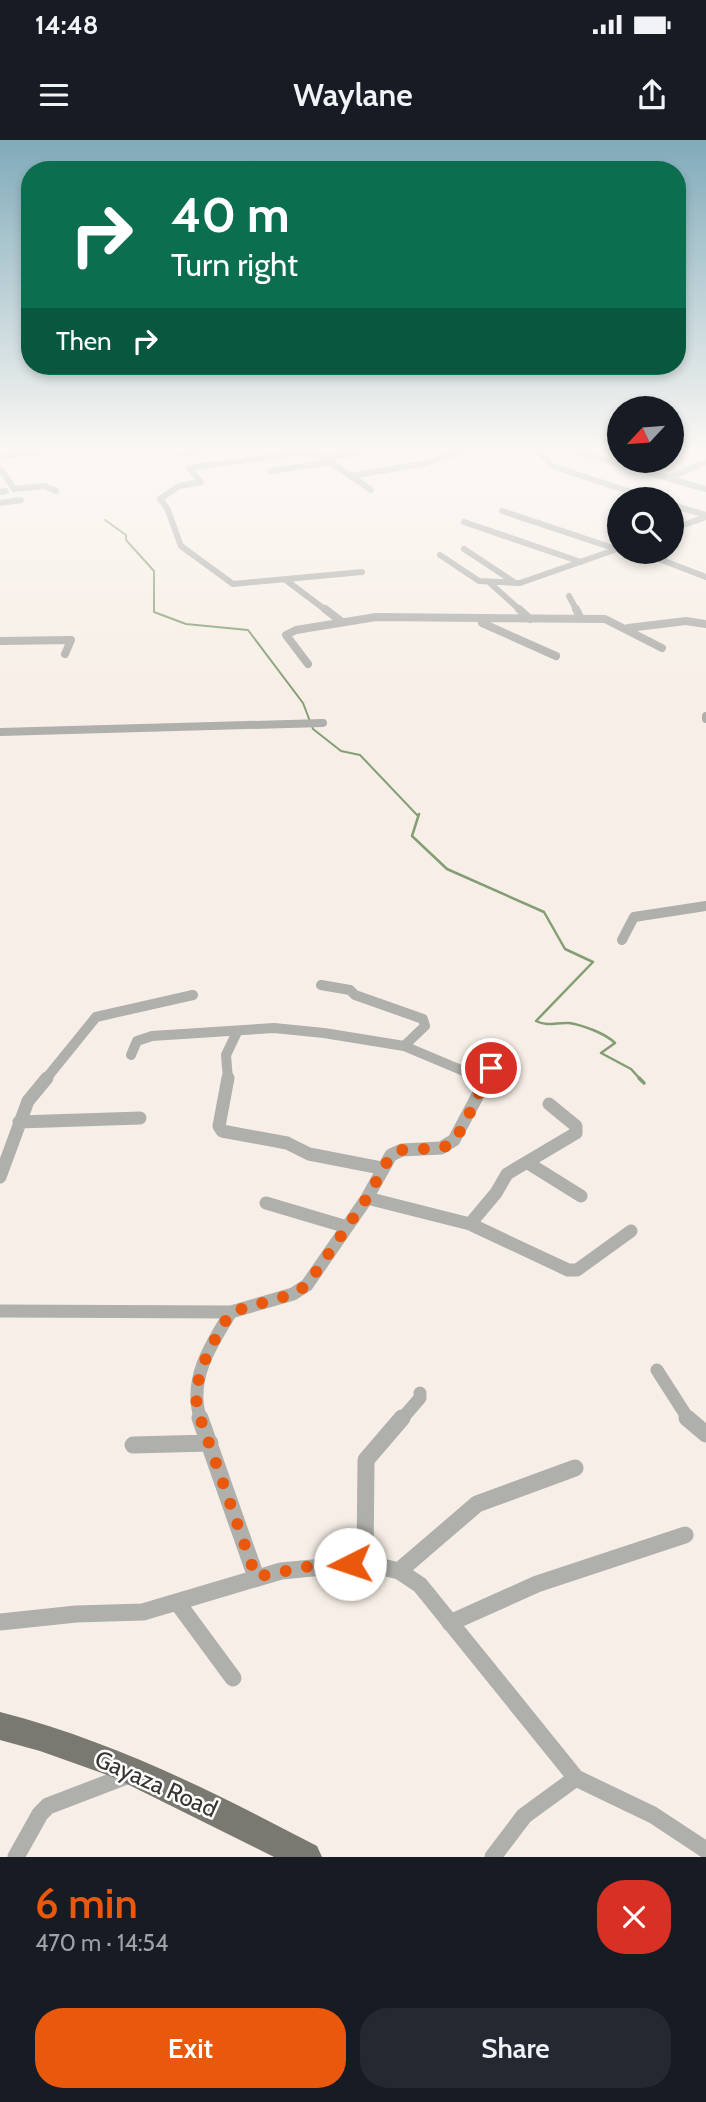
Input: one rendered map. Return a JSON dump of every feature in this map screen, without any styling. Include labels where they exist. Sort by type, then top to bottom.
[{"type":"main road","name":"Gayaza Road","points":[[0,1726],[78,1748],[138,1771],[306,1857]]},
{"type":"street","points":[[176,531],[181,546],[233,584],[362,572]]},
{"type":"street","points":[[490,531],[580,562]]},
{"type":"street","points":[[563,531],[607,545]]},
{"type":"street","points":[[464,549],[514,582]]},
{"type":"street","points":[[490,583],[527,582],[607,553]]},
{"type":"street","points":[[440,555],[460,570],[490,583],[530,619]]},
{"type":"street","points":[[673,564],[706,576]]},
{"type":"street","points":[[287,581],[342,622]]},
{"type":"street","points":[[569,596],[581,619]]},
{"type":"street","points":[[308,664],[286,635],[296,630],[376,617],[610,620],[662,648]]},
{"type":"street","points":[[476,620],[556,656]]},
{"type":"street","points":[[628,628],[686,621],[706,624]]},
{"type":"street","points":[[0,641],[71,640],[65,654]]},
{"type":"street","points":[[0,732],[323,723]]},
{"type":"street","points":[[622,940],[634,917],[706,906]]},
{"type":"street","points":[[321,985],[350,990],[355,995],[419,1016],[425,1026],[404,1046]]},
{"type":"street","points":[[0,1177],[28,1101],[96,1017],[193,995]]},
{"type":"street","points":[[131,1055],[137,1041],[152,1036],[274,1028],[404,1046],[485,1080]]},
{"type":"street","points":[[237,1032],[226,1055],[228,1082],[219,1126],[222,1131],[287,1143],[309,1154],[381,1168]]},
{"type":"street","points":[[0,1311],[231,1312],[300,1291],[313,1280],[379,1179],[381,1168],[394,1152],[441,1148],[452,1144],[500,1054]]},
{"type":"street","points":[[470,1224],[496,1194],[507,1174],[566,1141],[577,1129],[549,1104]]},
{"type":"street","points":[[19,1122],[140,1118]]},
{"type":"street","points":[[528,1163],[581,1196]]},
{"type":"street","points":[[367,1198],[470,1224],[573,1271],[631,1231]]},
{"type":"street","points":[[266,1203],[347,1227]]},
{"type":"street","points":[[231,1312],[200,1374],[195,1391],[198,1412],[256,1577]]},
{"type":"street","points":[[657,1370],[686,1418],[706,1434]]},
{"type":"street","points":[[365,1563],[366,1460],[420,1398],[420,1393]]},
{"type":"street","points":[[133,1445],[210,1443]]},
{"type":"street","points":[[399,1571],[477,1504],[575,1468]]},
{"type":"street","points":[[450,1623],[537,1584],[685,1535]]},
{"type":"street","points":[[0,1622],[76,1614],[143,1612],[256,1577],[305,1567],[365,1563],[399,1571],[420,1585],[576,1778],[653,1815],[706,1850]]},
{"type":"street","points":[[177,1602],[233,1678]]},
{"type":"street","points":[[16,1857],[40,1814],[48,1806],[138,1771]]},
{"type":"street","points":[[493,1857],[524,1816],[576,1778]]},
{"type":"waterway","points":[[121,531],[154,571],[154,612],[186,624],[248,630],[303,703],[313,729],[341,751],[360,755],[418,816]]},
{"type":"waterway","points":[[419,814],[412,836],[447,869],[544,912],[565,949],[593,962],[536,1021],[545,1024],[574,1024],[605,1036],[615,1043],[601,1053],[631,1069],[641,1080]]},
{"type":"waterway","points":[[641,1080],[644,1083]]},
{"type":"route","points":[[350,1564],[305,1567],[256,1577],[198,1412],[195,1391],[200,1374],[231,1312],[238,1307],[293,1294],[313,1280],[379,1179],[381,1168],[391,1155],[402,1150],[441,1148],[452,1144],[491,1068]]}]
